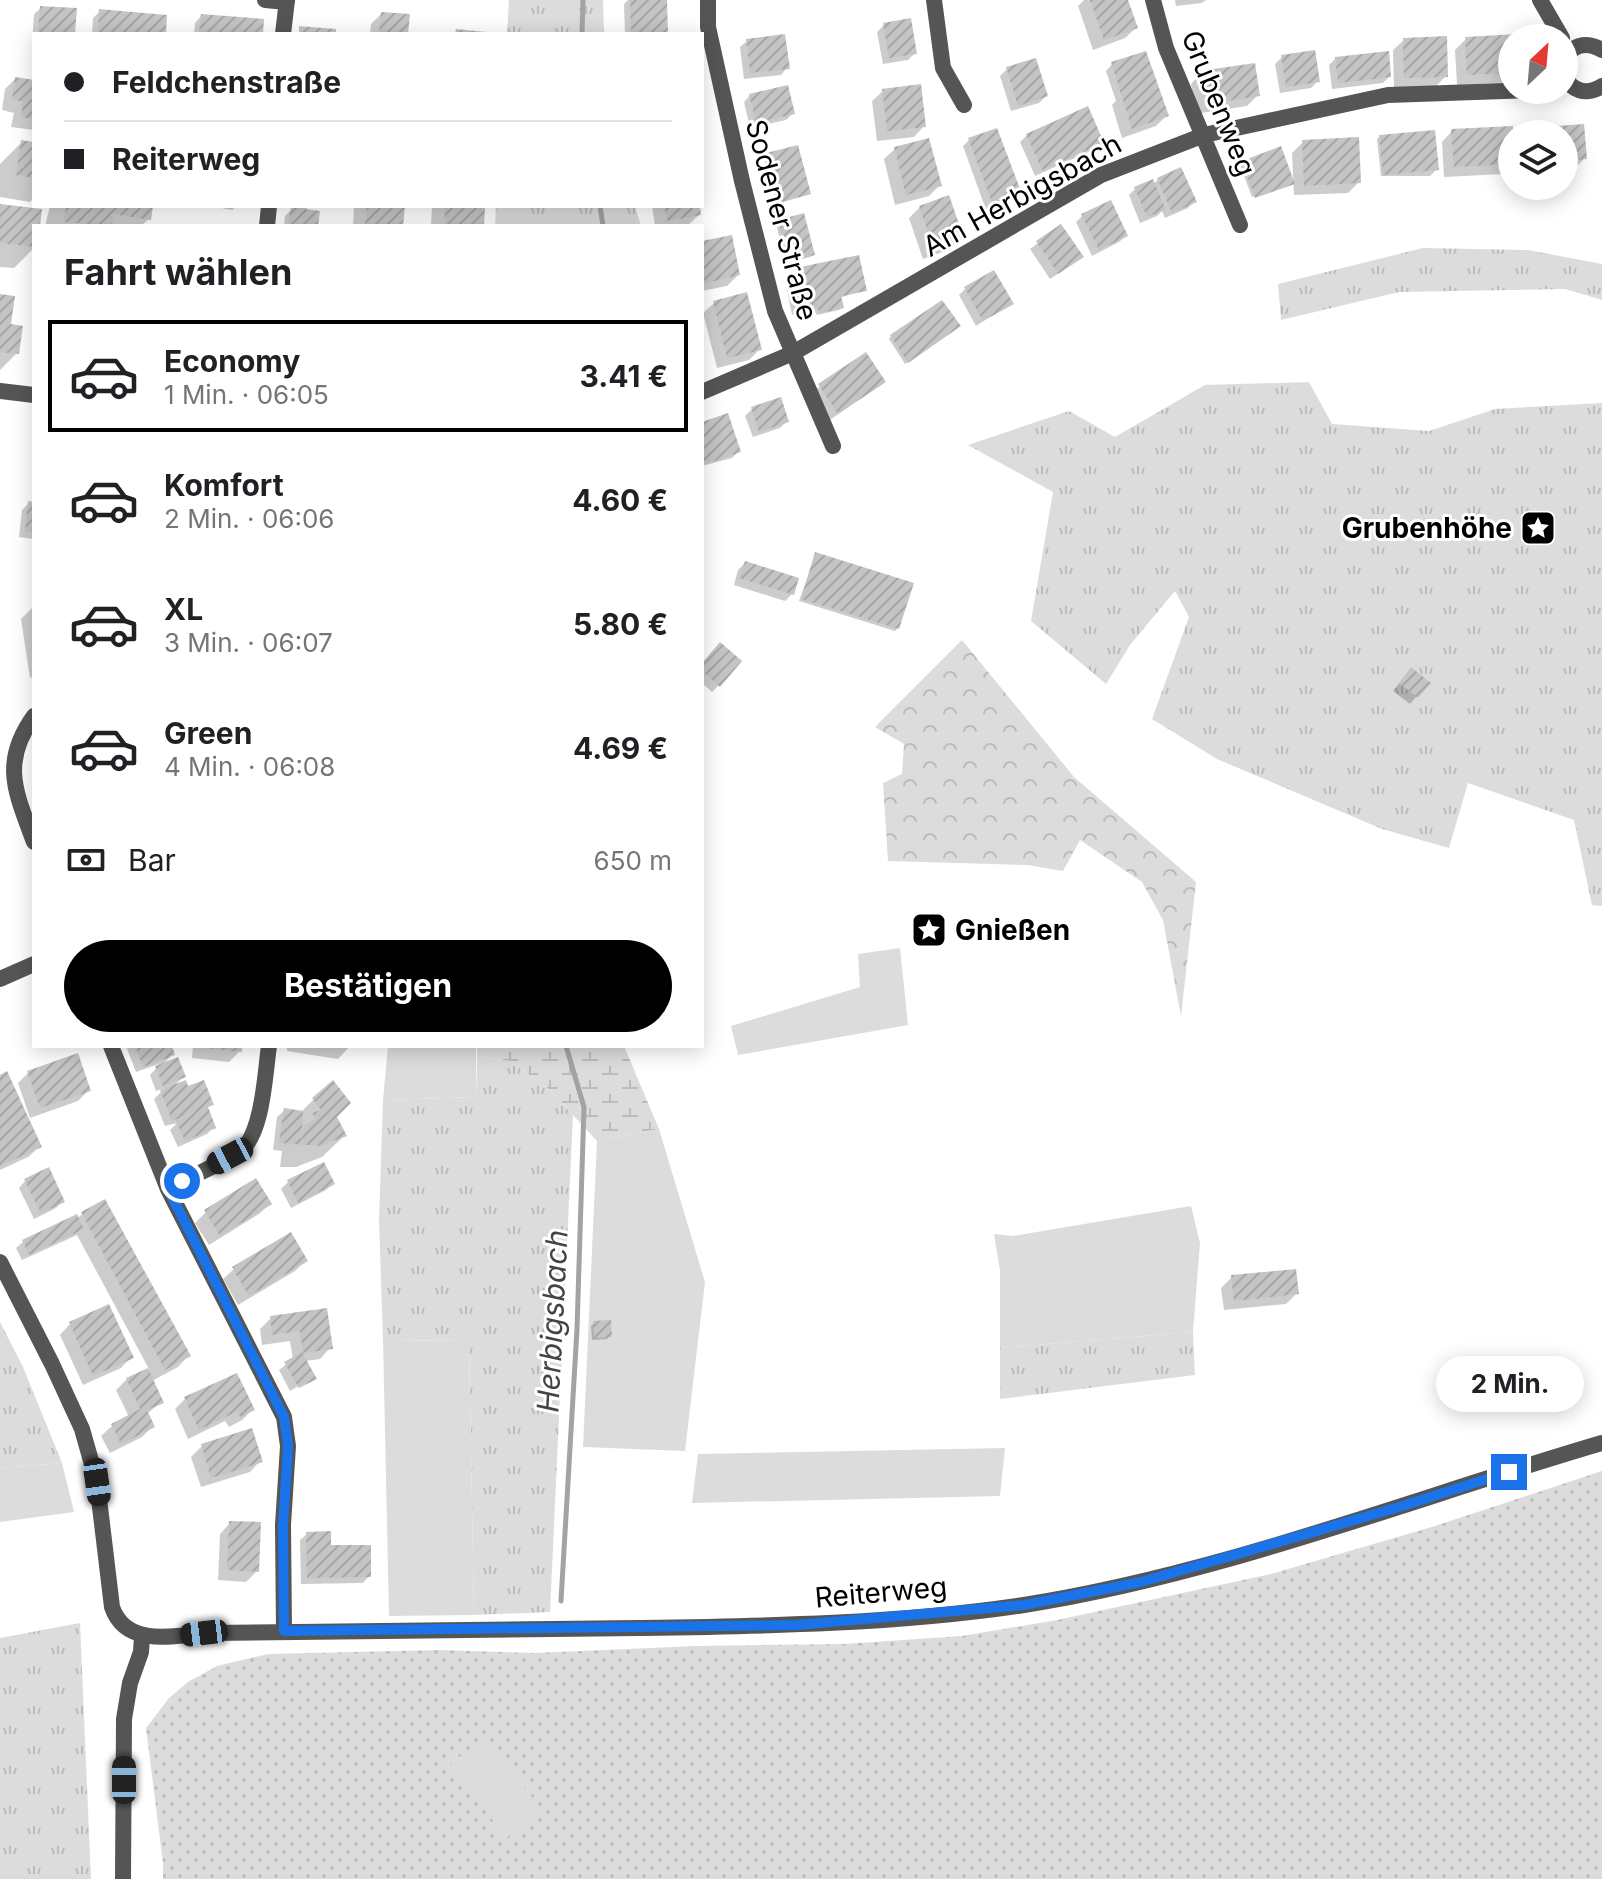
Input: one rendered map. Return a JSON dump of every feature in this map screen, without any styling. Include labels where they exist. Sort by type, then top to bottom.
[{"type":"street","points":[[265,0],[287,1],[283,32]]},
{"type":"street","name":"Sodener Straße","points":[[708,0],[708,27],[775,311],[833,446]]},
{"type":"street","points":[[934,0],[943,68],[964,105]]},
{"type":"street","name":"Grubenweg","points":[[1153,0],[1166,48],[1240,225]]},
{"type":"street","points":[[1540,0],[1552,24]]},
{"type":"street","points":[[1578,45],[1585,44],[1602,50]]},
{"type":"street","points":[[1578,89],[1600,93]]},
{"type":"street","name":"Am Herbigsbach","points":[[704,391],[793,353],[1101,175],[1204,135],[1388,95],[1498,91]]},
{"type":"street","points":[[0,391],[32,395]]},
{"type":"street","points":[[32,719],[18,741],[11,775],[32,836]]},
{"type":"street","points":[[0,979],[32,965]]},
{"type":"street","points":[[112,1048],[168,1189],[284,1417],[288,1446],[283,1525],[284,1631]]},
{"type":"street","points":[[168,1189],[242,1150],[254,1131],[269,1048]]},
{"type":"street","points":[[0,1262],[82,1429],[97,1482],[116,1619],[142,1636],[141,1652],[130,1683],[124,1719],[123,1879]]},
{"type":"street","name":"Reiterweg","points":[[142,1636],[284,1631],[797,1625],[1024,1605],[1156,1578],[1399,1507],[1602,1443]]},
{"type":"green space","points":[[509,0],[603,0],[604,32],[507,32]]},
{"type":"green space","points":[[496,208],[636,208],[640,224],[495,224]]},
{"type":"green space","points":[[1423,248],[1528,250],[1602,264],[1602,300],[1565,289],[1399,292],[1281,320],[1278,284]]},
{"type":"green space","points":[[1309,382],[1332,424],[1429,431],[1495,409],[1602,403],[1602,906],[1592,905],[1574,820],[1468,783],[1449,848],[1382,829],[1217,759],[1152,719],[1189,617],[1175,591],[1130,645],[1106,684],[1031,621],[1053,492],[968,445],[1069,411],[1115,437],[1205,385]]},
{"type":"green space","points":[[962,640],[1074,777],[1196,882],[1181,1016],[1163,920],[1142,882],[1080,840],[1063,871],[1027,865],[888,861],[883,783],[902,774],[904,744],[875,727]]},
{"type":"green space","points":[[900,948],[908,1025],[738,1055],[731,1026],[860,987],[858,954]]},
{"type":"green space","points":[[388,1048],[476,1048],[476,1097],[383,1100]]},
{"type":"green space","points":[[477,1048],[625,1048],[659,1129],[597,1141],[550,1090],[510,1061],[477,1056]]},
{"type":"green space","points":[[477,1056],[510,1061],[550,1090],[573,1115],[550,1612],[474,1615],[469,1341],[383,1340],[379,1220],[383,1100],[476,1097]]},
{"type":"green space","points":[[659,1129],[705,1282],[685,1451],[583,1447],[597,1141]]},
{"type":"green space","points":[[1191,1206],[1200,1243],[1193,1332],[1000,1348],[1000,1271],[994,1234],[1013,1236]]},
{"type":"green space","points":[[0,1322],[23,1367],[62,1463],[0,1468]]},
{"type":"green space","points":[[1193,1332],[1195,1375],[1000,1399],[1000,1348]]},
{"type":"green space","points":[[383,1340],[469,1341],[474,1615],[389,1616]]},
{"type":"green space","points":[[1005,1448],[1000,1496],[692,1503],[698,1454]]},
{"type":"green space","points":[[62,1463],[74,1512],[0,1522],[0,1468]]},
{"type":"green space","points":[[1602,1471],[1602,1879],[163,1879],[146,1728],[169,1698],[188,1682],[217,1666],[268,1654],[439,1650],[535,1653],[844,1644],[962,1636],[1057,1620],[1271,1574],[1435,1526]]},
{"type":"green space","points":[[80,1623],[91,1879],[0,1879],[0,1638]]},
{"type":"green space","points":[[488,1737],[543,1812],[506,1838],[450,1763]]},
{"type":"building","points":[[630,0],[667,0],[668,32],[631,32]]},
{"type":"building","points":[[1090,0],[1128,0],[1138,28],[1104,40]]},
{"type":"building","points":[[40,6],[77,8],[75,32],[38,32]]},
{"type":"building","points":[[99,9],[167,15],[166,32],[98,32]]},
{"type":"building","points":[[381,12],[410,14],[408,32],[379,32]]},
{"type":"building","points":[[201,14],[264,19],[263,32],[199,32]]},
{"type":"building","points":[[911,18],[917,54],[889,58],[883,23]]},
{"type":"building","points":[[299,26],[336,29],[336,32],[299,32]]},
{"type":"building","points":[[456,29],[486,32],[455,32]]},
{"type":"building","points":[[785,34],[790,69],[750,73],[746,39]]},
{"type":"building","points":[[1498,35],[1498,74],[1467,75],[1465,37]]},
{"type":"building","points":[[1447,36],[1448,77],[1404,78],[1403,38]]},
{"type":"building","points":[[1315,50],[1320,82],[1286,87],[1281,55]]},
{"type":"building","points":[[1146,51],[1169,116],[1132,129],[1111,62]]},
{"type":"building","points":[[1389,51],[1391,77],[1338,83],[1335,57]]},
{"type":"building","points":[[1036,58],[1048,96],[1018,106],[1006,67]]},
{"type":"building","points":[[1255,63],[1260,96],[1206,104],[1200,71]]},
{"type":"building","points":[[15,77],[32,80],[32,119],[21,117],[23,102],[12,99]]},
{"type":"building","points":[[921,84],[926,127],[887,131],[882,89]]},
{"type":"building","points":[[788,85],[795,114],[756,123],[749,94]]},
{"type":"building","points":[[1088,106],[1104,143],[1042,170],[1026,134]]},
{"type":"building","points":[[1578,124],[1584,124],[1587,159],[1578,160]]},
{"type":"building","points":[[1498,127],[1498,165],[1454,167],[1451,129]]},
{"type":"building","points":[[997,128],[1022,194],[993,205],[968,138]]},
{"type":"building","points":[[1435,130],[1439,170],[1383,175],[1379,135]]},
{"type":"building","points":[[1359,137],[1361,183],[1304,186],[1302,140]]},
{"type":"building","points":[[929,138],[942,186],[906,195],[894,147]]},
{"type":"building","points":[[21,140],[32,142],[32,178],[16,175]]},
{"type":"building","points":[[798,145],[811,194],[779,203],[766,153]]},
{"type":"building","points":[[1281,146],[1295,184],[1255,198],[1242,161]]},
{"type":"building","points":[[1181,167],[1197,202],[1172,213],[1157,178]]},
{"type":"building","points":[[1153,179],[1166,210],[1147,217],[1134,187]]},
{"type":"building","points":[[949,195],[964,239],[934,249],[919,206]]},
{"type":"building","points":[[1111,200],[1128,236],[1099,250],[1081,214]]},
{"type":"building","points":[[0,204],[42,209],[40,224],[32,224],[32,247],[0,243]]},
{"type":"building","points":[[66,208],[153,208],[151,220],[113,214],[112,224],[64,222]]},
{"type":"building","points":[[291,208],[320,211],[318,224],[288,224]]},
{"type":"building","points":[[367,208],[405,208],[403,224],[365,224]]},
{"type":"building","points":[[445,208],[485,208],[484,224],[444,224]]},
{"type":"building","points":[[664,208],[700,208],[701,215],[667,221]]},
{"type":"building","points":[[804,213],[815,255],[789,262],[778,220]]},
{"type":"building","points":[[1061,224],[1084,257],[1058,274],[1036,241]]},
{"type":"building","points":[[732,235],[740,275],[704,284],[704,241]]},
{"type":"building","points":[[859,255],[867,291],[841,296],[844,308],[820,313],[817,308],[795,313],[789,284],[803,281],[800,267]]},
{"type":"building","points":[[994,270],[1014,304],[983,321],[964,287]]},
{"type":"building","points":[[747,292],[762,350],[727,358],[713,301]]},
{"type":"building","points":[[0,294],[15,296],[11,324],[23,326],[19,354],[0,352]]},
{"type":"building","points":[[942,300],[961,326],[908,363],[890,335]]},
{"type":"building","points":[[866,352],[886,382],[838,414],[818,384]]},
{"type":"building","points":[[781,397],[789,422],[759,432],[751,407]]},
{"type":"building","points":[[728,413],[741,452],[705,464],[704,421]]},
{"type":"building","points":[[28,501],[32,502],[32,532],[25,531]]},
{"type":"building","points":[[815,552],[914,583],[899,629],[801,599]]},
{"type":"building","points":[[745,561],[799,578],[794,595],[739,578]]},
{"type":"building","points":[[720,642],[742,661],[720,687],[704,673],[704,661]]},
{"type":"building","points":[[1411,667],[1431,683],[1418,698],[1399,683]]},
{"type":"building","points":[[136,1048],[173,1048],[175,1055],[143,1067]]},
{"type":"building","points":[[206,1048],[242,1048],[242,1052]]},
{"type":"building","points":[[78,1053],[91,1091],[40,1108],[27,1071]]},
{"type":"building","points":[[178,1057],[186,1077],[163,1086],[155,1066]]},
{"type":"building","points":[[7,1071],[42,1147],[0,1166],[0,1075]]},
{"type":"building","points":[[186,1080],[188,1086],[204,1080],[214,1105],[208,1107],[216,1128],[185,1141],[176,1121],[198,1111],[172,1121],[160,1090]]},
{"type":"building","points":[[333,1080],[351,1103],[337,1117],[347,1136],[320,1146],[279,1143],[284,1108],[303,1111],[301,1142],[304,1126],[316,1119],[312,1113],[321,1110],[312,1098]]},
{"type":"building","points":[[324,1162],[335,1184],[298,1203],[287,1180]]},
{"type":"building","points":[[49,1167],[65,1202],[41,1213],[24,1179]]},
{"type":"building","points":[[256,1178],[272,1204],[220,1236],[204,1210]]},
{"type":"building","points":[[105,1199],[191,1356],[165,1370],[81,1212]]},
{"type":"building","points":[[77,1214],[84,1229],[29,1255],[22,1240]]},
{"type":"building","points":[[291,1232],[308,1261],[249,1296],[232,1267]]},
{"type":"building","points":[[1296,1269],[1299,1294],[1234,1301],[1231,1275]]},
{"type":"building","points":[[109,1304],[134,1358],[93,1376],[69,1322]]},
{"type":"building","points":[[327,1308],[333,1349],[303,1353],[300,1331],[272,1335],[270,1316]]},
{"type":"building","points":[[611,1320],[612,1337],[594,1338],[593,1321]]},
{"type":"building","points":[[302,1352],[317,1379],[299,1388],[284,1362]]},
{"type":"building","points":[[148,1368],[164,1403],[147,1410],[155,1427],[121,1444],[111,1424],[140,1409],[126,1378]]},
{"type":"building","points":[[237,1373],[255,1410],[241,1417],[236,1412],[199,1430],[184,1397]]},
{"type":"building","points":[[252,1428],[263,1462],[211,1478],[201,1444]]},
{"type":"building","points":[[229,1521],[261,1522],[259,1572],[227,1570]]},
{"type":"building","points":[[331,1531],[331,1545],[371,1545],[371,1577],[307,1578],[306,1532]]},
{"type":"waterway","name":"Herbigsbach","points":[[582,32],[583,0]]},
{"type":"waterway","name":"Herbigsbach","points":[[600,208],[603,224]]},
{"type":"waterway","name":"Herbigsbach","points":[[561,1601],[577,1329],[584,1107],[567,1048]]},
{"type":"place","name":"Grubenhöhe","points":[[1538,528]]},
{"type":"place","name":"Gnießen","points":[[929,930]]},
{"type":"route","points":[[182,1181],[168,1189],[284,1417],[288,1446],[283,1525],[284,1631],[797,1625],[1024,1605],[1141,1582],[1509,1472]]}]
